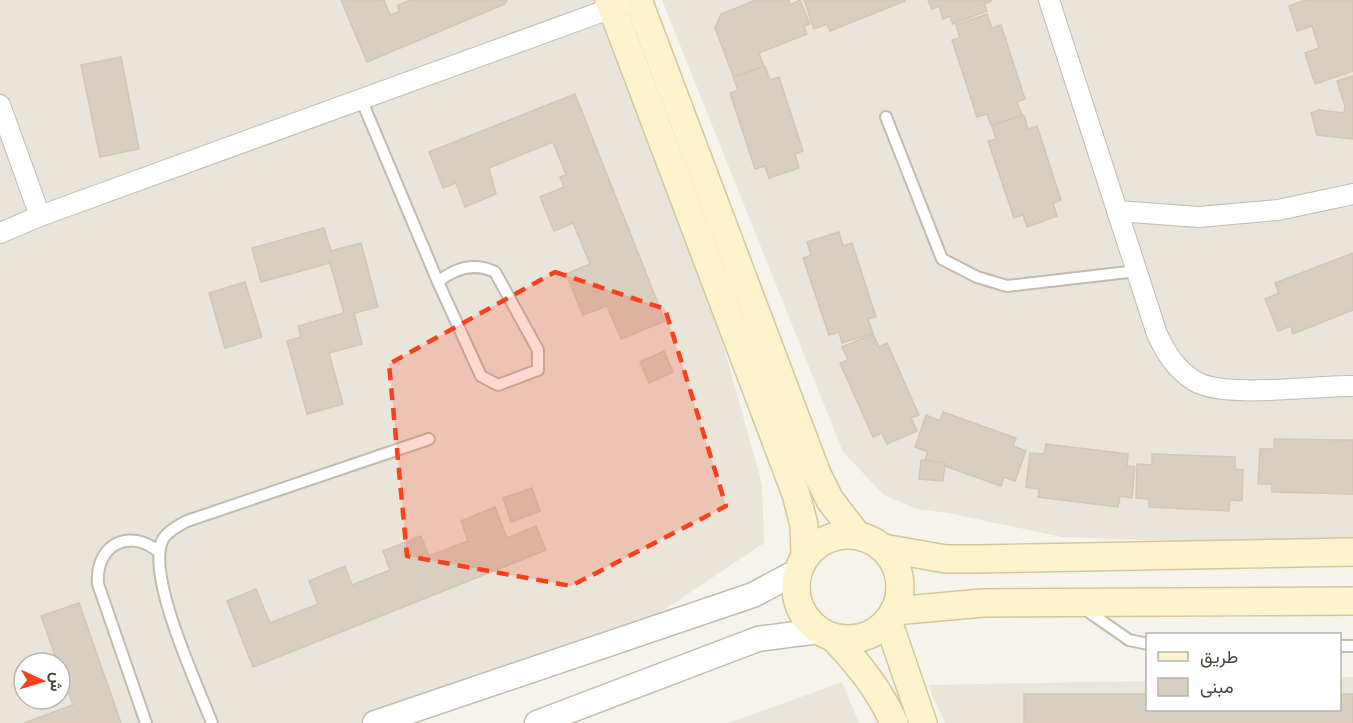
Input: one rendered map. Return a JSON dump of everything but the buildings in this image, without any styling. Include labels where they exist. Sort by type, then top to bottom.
[{"type":"main road","points":[[638,0],[817,474],[830,500],[857,535],[883,548],[925,556],[978,559],[1353,552]]},
{"type":"main road","points":[[618,3],[796,494],[804,525],[801,564],[795,588],[798,605],[806,619],[826,634],[867,674],[883,698],[894,723]]},
{"type":"main road","points":[[801,564],[815,545],[828,538],[857,535]]},
{"type":"main road","points":[[826,634],[854,639],[873,633],[891,616],[900,595],[900,577],[894,561],[883,548]]},
{"type":"main road","points":[[891,616],[983,603],[1353,601]]},
{"type":"main road","points":[[891,616],[923,723]]},
{"type":"street","points":[[1049,0],[1157,334],[1170,360],[1195,381],[1227,391],[1353,386]]},
{"type":"street","points":[[0,233],[40,216],[618,3]]},
{"type":"street","points":[[0,105],[40,216]]},
{"type":"street","points":[[1117,211],[1199,217],[1278,210],[1353,194]]},
{"type":"street","points":[[1329,386],[1353,371]]},
{"type":"street","points":[[375,723],[753,595],[801,564]]},
{"type":"street","points":[[537,723],[578,717],[758,639],[826,634]]},
{"type":"lane","points":[[361,99],[438,282],[481,376],[498,385],[538,370],[538,350],[495,272],[482,266],[453,270],[438,282]]},
{"type":"lane","points":[[886,117],[942,259],[977,277],[1007,286],[1137,271]]},
{"type":"lane","points":[[212,723],[172,619],[160,577],[159,552],[163,539],[187,521],[429,439]]},
{"type":"lane","points":[[146,723],[98,584],[97,568],[106,550],[128,540],[146,541],[159,552]]},
{"type":"lane","points":[[1075,602],[1129,640],[1146,644]]},
{"type":"highlighted area","points":[[555,272],[665,309],[726,506],[571,586],[407,556],[389,364]]},
{"type":"shaded area","points":[[0,0],[603,0],[681,194],[762,484],[764,543],[658,614],[359,723],[0,723]]},
{"type":"shaded area","points":[[662,0],[1353,0],[1353,547],[1062,537],[948,513],[916,509],[884,495],[843,452]]},
{"type":"shaded area","points":[[1341,677],[1353,677],[1353,723],[945,723],[928,685],[1146,681],[1146,711],[1341,711]]},
{"type":"shaded area","points":[[842,682],[859,723],[729,723]]}]
